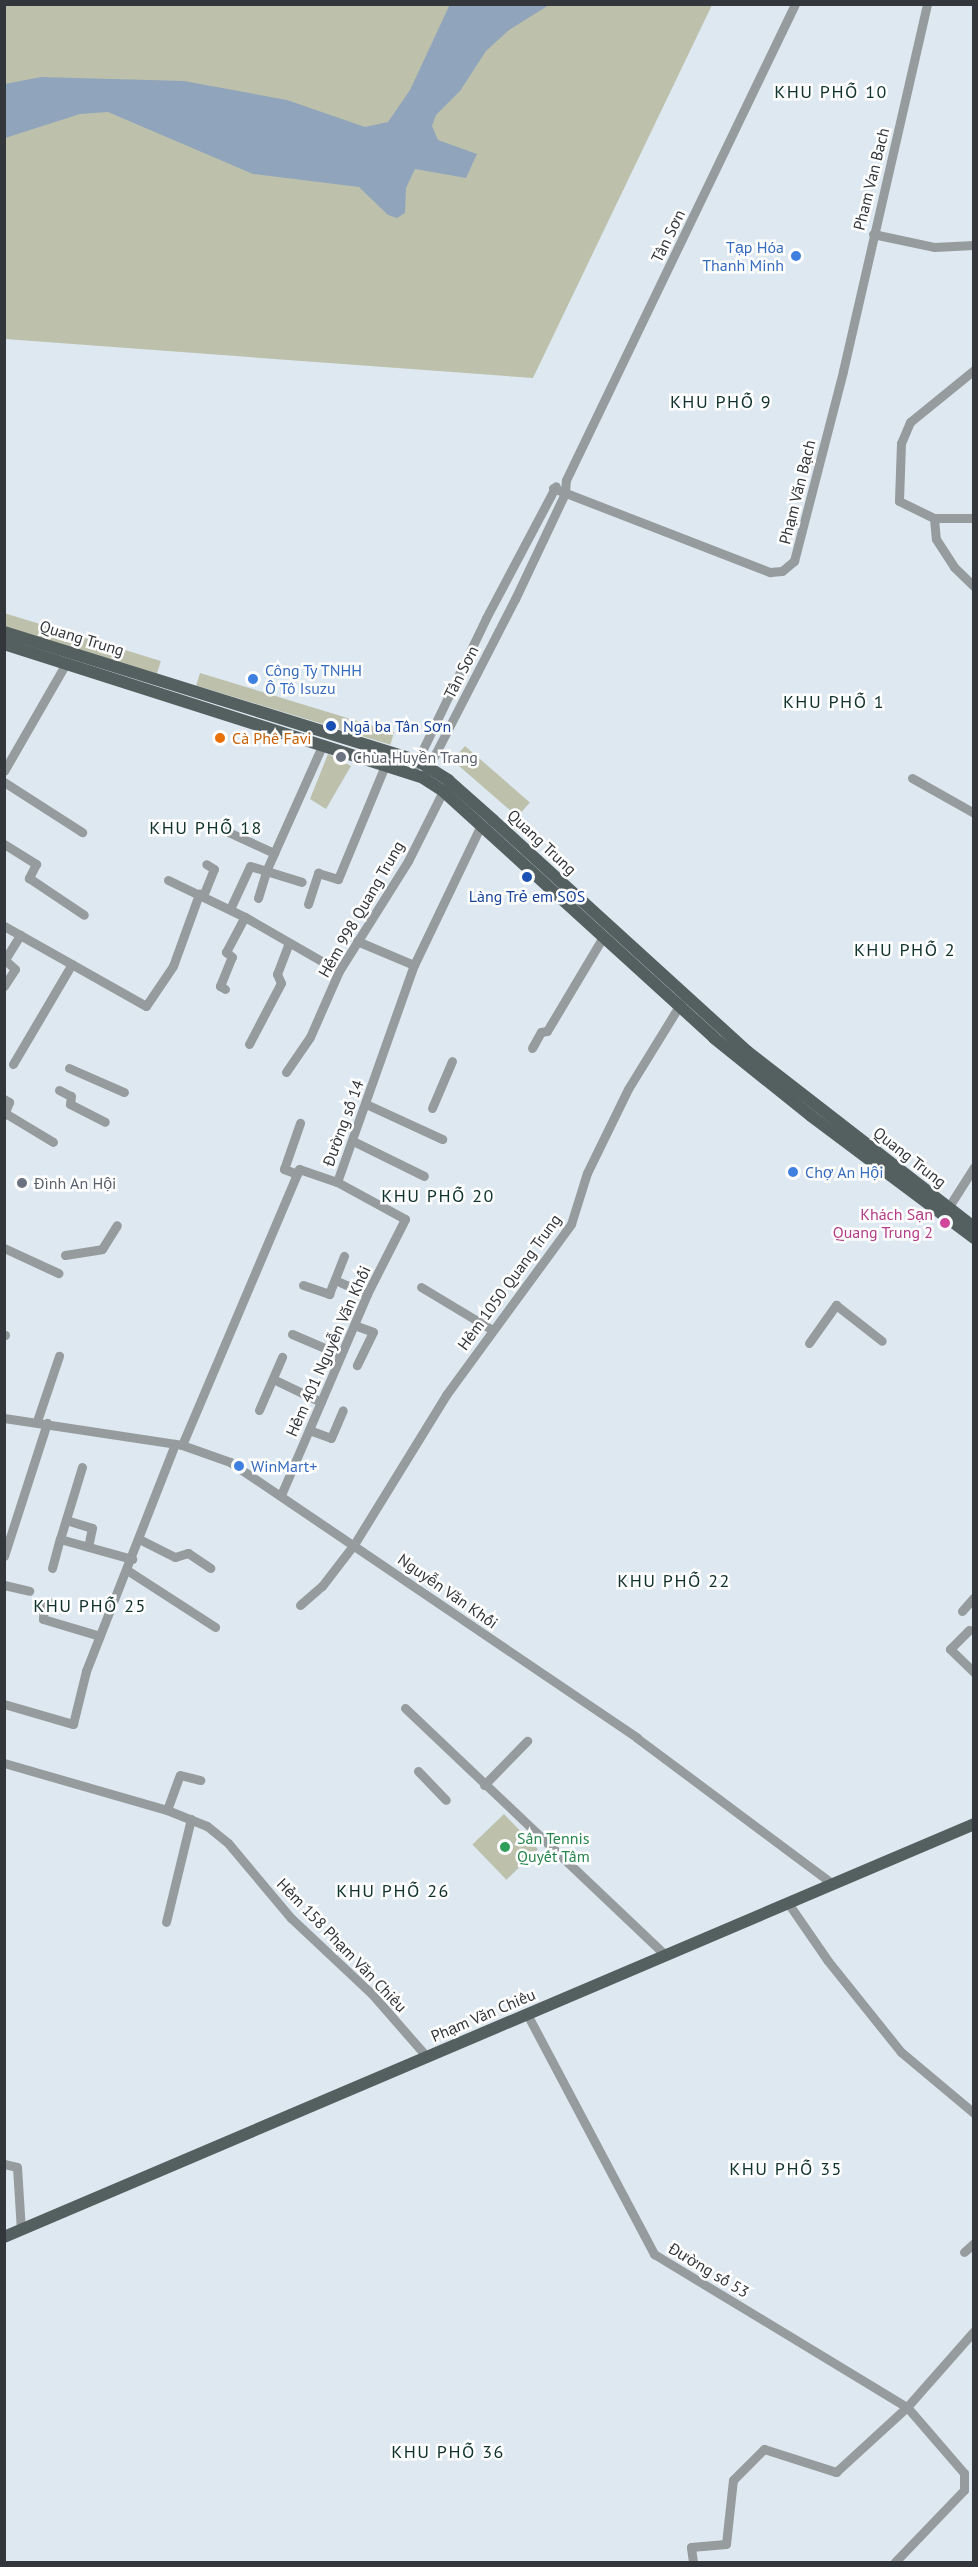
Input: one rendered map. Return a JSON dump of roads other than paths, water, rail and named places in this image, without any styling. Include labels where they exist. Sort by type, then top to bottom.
[{"type":"main road","name":"Quang Trung","points":[[4,632],[69,658],[421,770],[493,820],[682,1002]]},
{"type":"main road","name":"Quang Trung","points":[[4,644],[69,658]]},
{"type":"main road","name":"Quang Trung","points":[[173,691],[323,744],[386,763],[421,770],[480,827],[603,937],[682,1002],[810,1116],[974,1238]]},
{"type":"main road","name":"Quang Trung","points":[[717,1033],[974,1227]]},
{"type":"main road","name":"Phạm Văn Chiêu","points":[[4,2237],[974,1824]]},
{"type":"street","name":"Tân Sơn","points":[[421,770],[566,493],[566,480],[795,4]]},
{"type":"street","name":"Pham Van Bach","points":[[553,488],[770,572],[791,565],[798,552],[828,432],[927,4]]},
{"type":"street","points":[[873,234],[934,247],[974,244]]},
{"type":"street","points":[[974,370],[910,422],[901,443],[899,501],[934,518],[974,518]]},
{"type":"street","points":[[553,488],[566,480]]},
{"type":"street","name":"Tân Sơn","points":[[421,770],[553,488]]},
{"type":"street","points":[[934,518],[936,539],[954,567],[974,586]]},
{"type":"street","points":[[4,771],[69,658]]},
{"type":"street","points":[[258,898],[267,869],[323,744]]},
{"type":"street","points":[[308,904],[318,873],[338,879],[386,763]]},
{"type":"street","points":[[912,778],[974,813]]},
{"type":"street","points":[[4,782],[82,832]]},
{"type":"street","name":"Hẻm 998 Quang Trung","points":[[286,1072],[310,1037],[339,971],[408,861],[443,791]]},
{"type":"street","name":"Đường số 14","points":[[4,1704],[73,1724],[100,1636],[139,1539],[178,1444],[297,1174],[302,1168],[337,1182],[414,965],[480,827]]},
{"type":"street","points":[[226,831],[274,853]]},
{"type":"street","points":[[4,844],[36,864],[29,878],[84,915]]},
{"type":"street","points":[[4,926],[146,1006],[173,966],[214,868],[206,864]]},
{"type":"street","points":[[230,909],[250,866],[267,869],[302,882]]},
{"type":"street","points":[[168,880],[230,909],[339,971]]},
{"type":"street","points":[[225,989],[220,986],[232,957],[226,952],[245,917]]},
{"type":"street","points":[[4,986],[15,969],[5,961],[20,935]]},
{"type":"street","points":[[532,1048],[541,1032],[547,1031],[603,937]]},
{"type":"street","points":[[357,941],[414,965]]},
{"type":"street","points":[[249,1044],[281,983],[277,974],[289,943]]},
{"type":"street","points":[[13,1064],[72,964]]},
{"type":"street","name":"Hẻm 1050 Quang Trung","points":[[300,1605],[333,1573],[355,1543],[491,1329],[571,1224],[587,1173],[628,1089],[682,1002]]},
{"type":"street","points":[[432,1108],[452,1061]]},
{"type":"street","points":[[69,1068],[124,1092]]},
{"type":"street","points":[[59,1090],[71,1096],[70,1104],[105,1122]]},
{"type":"street","points":[[7,1100],[5,1114],[53,1142]]},
{"type":"street","points":[[366,1104],[442,1139]]},
{"type":"street","points":[[297,1174],[284,1169],[300,1123]]},
{"type":"street","points":[[353,1141],[424,1176]]},
{"type":"street","points":[[948,1209],[974,1167]]},
{"type":"street","name":"Hẻm 401 Nguyễn Văn Khối","points":[[281,1496],[367,1294],[405,1219],[337,1182]]},
{"type":"street","points":[[65,1255],[102,1249],[117,1225]]},
{"type":"street","points":[[4,1248],[58,1273]]},
{"type":"street","points":[[303,1285],[329,1294],[344,1256]]},
{"type":"street","points":[[335,1280],[367,1294]]},
{"type":"street","points":[[421,1287],[491,1329]]},
{"type":"street","points":[[809,1343],[837,1305],[882,1341]]},
{"type":"street","points":[[354,1325],[373,1332],[357,1365]]},
{"type":"street","points":[[292,1334],[341,1355]]},
{"type":"street","points":[[37,1421],[59,1356]]},
{"type":"street","points":[[259,1410],[282,1358]]},
{"type":"street","points":[[273,1379],[321,1402]]},
{"type":"street","points":[[309,1430],[331,1437],[343,1410]]},
{"type":"street","name":"Nguyễn Văn Khối","points":[[4,1418],[37,1421],[178,1444],[230,1461],[355,1543],[716,1794],[833,1884]]},
{"type":"street","points":[[4,1556],[47,1423]]},
{"type":"street","points":[[52,1568],[82,1467]]},
{"type":"street","points":[[66,1520],[93,1528],[88,1546]]},
{"type":"street","points":[[60,1539],[132,1559]]},
{"type":"street","points":[[139,1539],[175,1557],[188,1553],[210,1568]]},
{"type":"street","points":[[127,1570],[215,1627]]},
{"type":"street","points":[[4,1585],[29,1592]]},
{"type":"street","points":[[962,1611],[974,1597]]},
{"type":"street","points":[[52,1602],[44,1605],[43,1619],[100,1636]]},
{"type":"street","points":[[969,1630],[950,1649],[974,1672]]},
{"type":"street","points":[[405,1708],[665,1955]]},
{"type":"street","points":[[484,1785],[527,1741]]},
{"type":"street","name":"Hẻm 158 Phạm Văn Chiêu","points":[[4,1763],[166,1810],[207,1826],[228,1843],[291,1918],[372,1994],[427,2057]]},
{"type":"street","points":[[418,1771],[446,1800]]},
{"type":"street","points":[[166,1810],[180,1775],[200,1780]]},
{"type":"street","points":[[166,1922],[191,1819]]},
{"type":"street","points":[[788,1903],[828,1961],[902,2052],[974,2113]]},
{"type":"street","name":"Đường số 53","points":[[527,2014],[654,2254],[907,2407],[964,2473],[964,2490],[894,2562]]},
{"type":"street","points":[[4,2164],[17,2167],[21,2230]]},
{"type":"street","points":[[964,2252],[974,2243]]},
{"type":"street","points":[[693,2562],[691,2547],[726,2544],[733,2480],[764,2449],[836,2472],[907,2407],[974,2331]]},
{"type":"water","points":[[450,4],[549,5],[509,30],[486,51],[460,91],[436,115],[432,126],[438,140],[477,154],[466,178],[415,169],[406,188],[405,213],[397,218],[388,215],[359,187],[253,174],[108,112],[80,114],[5,138],[5,84],[41,77],[184,81],[287,100],[365,127],[388,122],[410,90]]},
{"type":"place","name":"Tạp Hóa Thanh Minh","points":[[796,256]]},
{"type":"place","name":"Công Ty TNHH Ô Tô Isuzu","points":[[253,679]]},
{"type":"place","name":"Ngã ba Tân Sơn","points":[[331,726]]},
{"type":"place","name":"Cà Phê Favi","points":[[220,738]]},
{"type":"place","name":"Chùa Huyền Trang","points":[[341,757]]},
{"type":"place","name":"Làng Trẻ em SOS","points":[[527,877]]},
{"type":"place","name":"Chợ An Hội","points":[[793,1172]]},
{"type":"place","name":"Đình An Hội","points":[[22,1183]]},
{"type":"place","name":"Khách Sạn Quang Trung 2","points":[[945,1223]]},
{"type":"place","name":"WinMart+","points":[[239,1466]]},
{"type":"place","name":"Sân Tennis Quyết Tâm","points":[[505,1847]]},
{"type":"district","name":"KHU PHỐ 10","points":[[831,92]]},
{"type":"district","name":"KHU PHỐ 9","points":[[721,402]]},
{"type":"district","name":"KHU PHỐ 1","points":[[834,702]]},
{"type":"district","name":"KHU PHỐ 18","points":[[206,828]]},
{"type":"district","name":"KHU PHỐ 2","points":[[905,950]]},
{"type":"district","name":"KHU PHỐ 20","points":[[438,1196]]},
{"type":"district","name":"KHU PHỐ 22","points":[[674,1581]]},
{"type":"district","name":"KHU PHỐ 25","points":[[90,1606]]},
{"type":"district","name":"KHU PHỐ 26","points":[[393,1891]]},
{"type":"district","name":"KHU PHỐ 35","points":[[786,2169]]},
{"type":"district","name":"KHU PHỐ 36","points":[[448,2452]]}]
